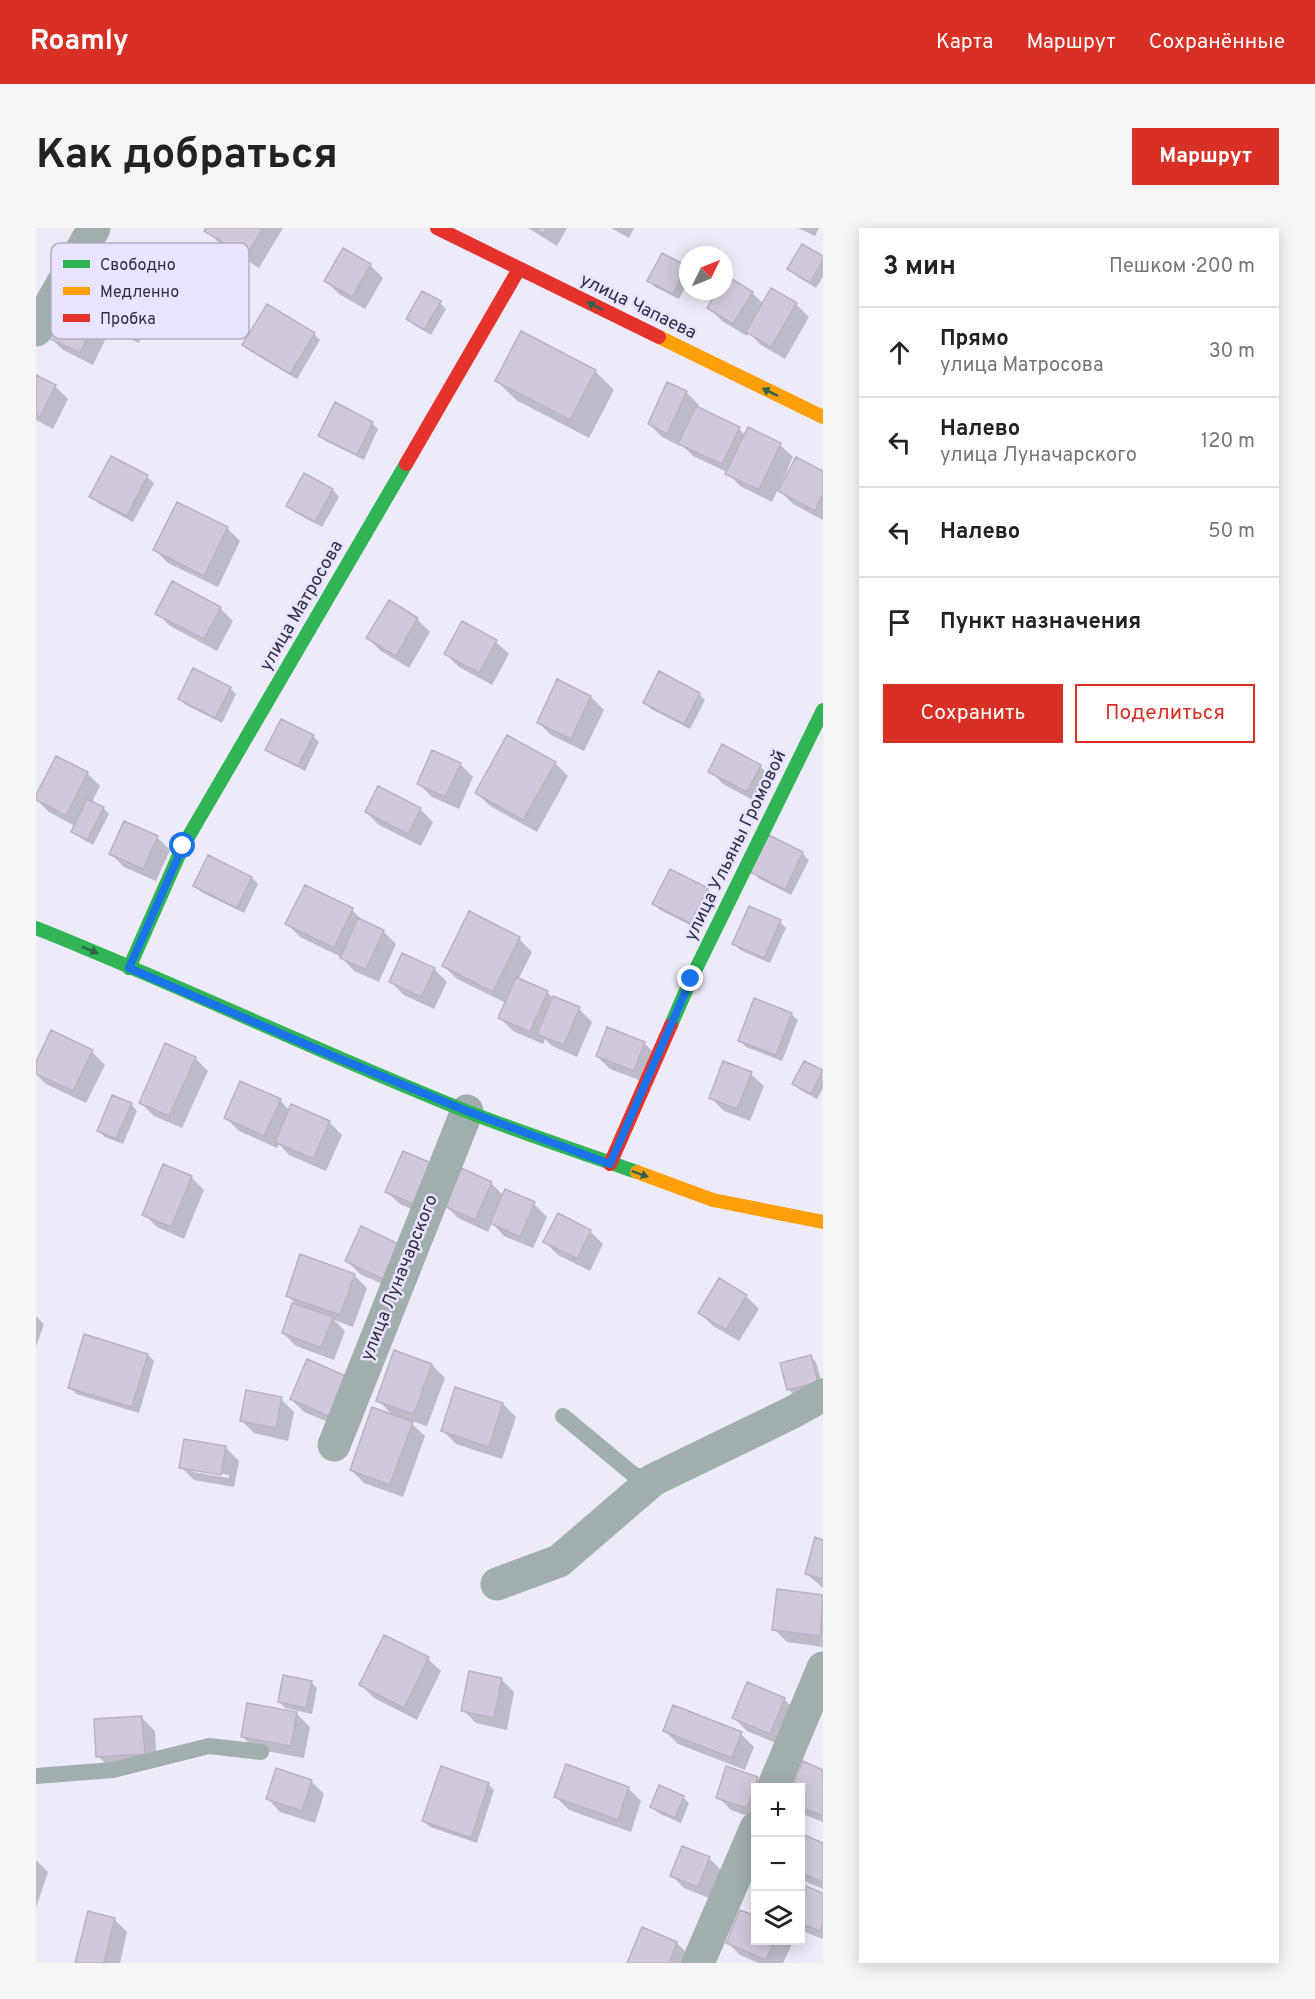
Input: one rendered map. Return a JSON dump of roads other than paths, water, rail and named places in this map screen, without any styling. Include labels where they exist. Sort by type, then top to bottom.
[{"type":"street","points":[[85,243],[94,228]]},
{"type":"street","name":"улица Чапаева","points":[[437,228],[823,417]]},
{"type":"street","name":"улица Матросова","points":[[129,968],[183,846],[519,269]]},
{"type":"street","points":[[36,330],[51,304]]},
{"type":"street","name":"улица Ульяны Громовой","points":[[610,1164],[691,979],[823,710]]},
{"type":"street","points":[[36,928],[109,957],[129,968],[333,1056],[467,1111],[713,1200],[823,1222]]},
{"type":"street","name":"улица Луначарского","points":[[334,1445],[467,1111]]},
{"type":"street","points":[[497,1584],[559,1561],[653,1480],[823,1395]]},
{"type":"street","points":[[775,1783],[823,1668]]},
{"type":"street","points":[[698,1963],[752,1837]]},
{"type":"lane","points":[[563,1416],[634,1475],[653,1480]]},
{"type":"lane","points":[[36,1776],[113,1770],[209,1746],[261,1752]]}]
